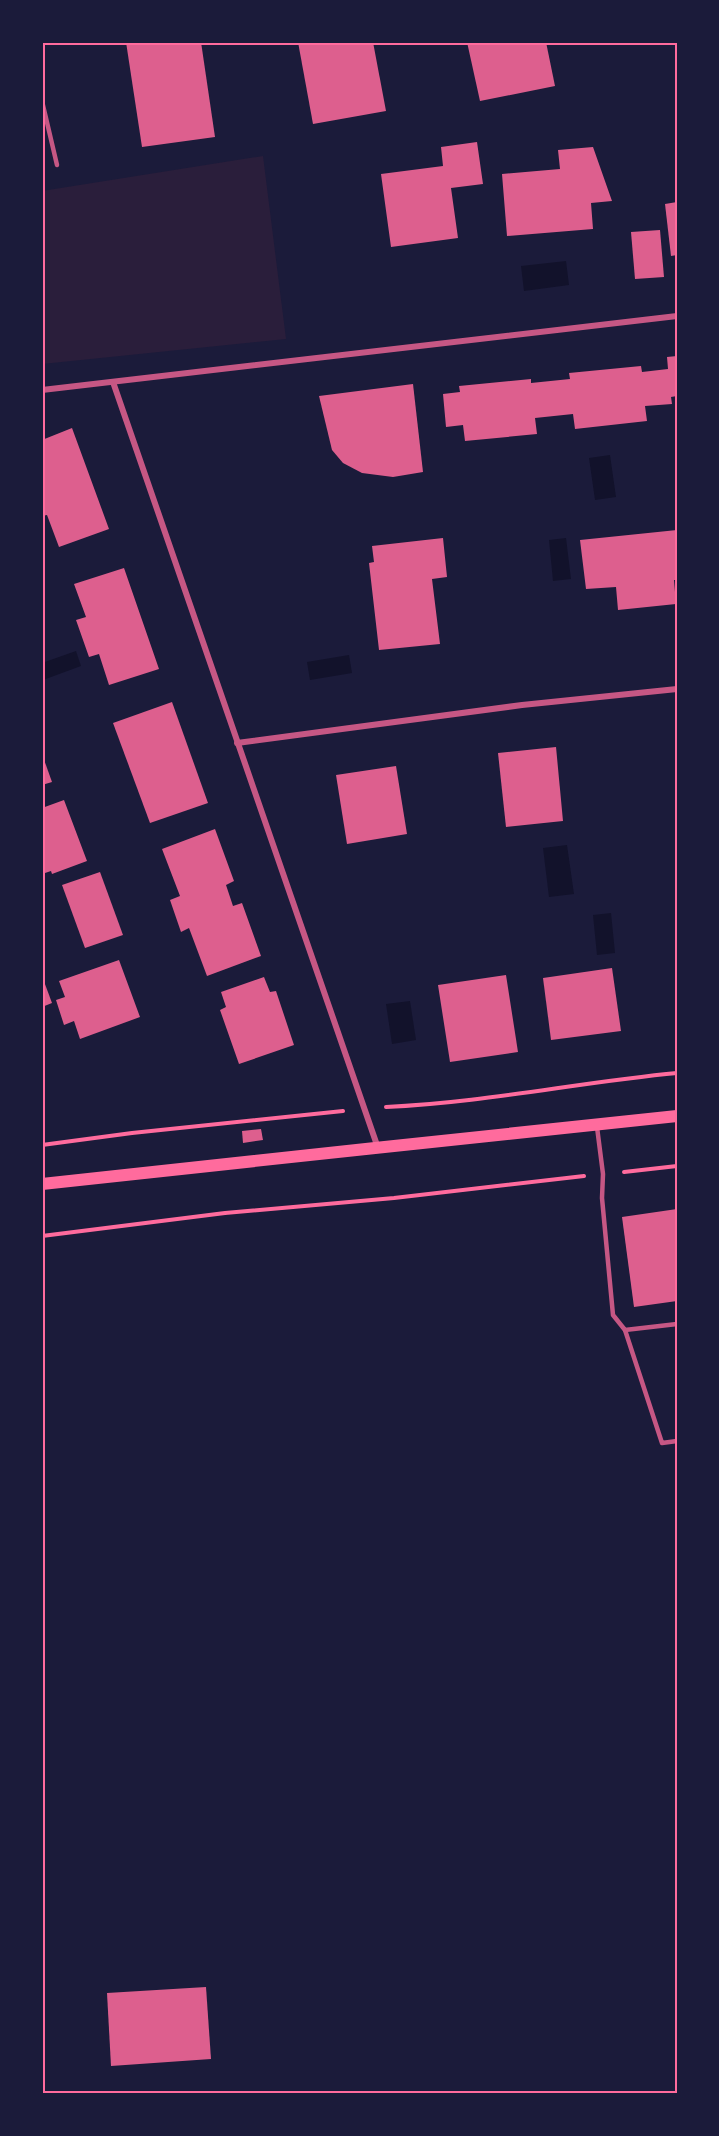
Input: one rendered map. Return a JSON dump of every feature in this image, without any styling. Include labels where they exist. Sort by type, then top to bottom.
[{"type":"main road","points":[[42,1184],[677,1116]]},
{"type":"street","points":[[42,390],[677,315]]},
{"type":"street","points":[[113,382],[378,1148]]},
{"type":"street","points":[[237,743],[522,705],[677,690]]},
{"type":"lane","points":[[42,101],[57,165]]},
{"type":"lane","points":[[597,1125],[603,1174],[602,1198],[613,1315],[625,1330],[662,1443],[677,1441]]},
{"type":"lane","points":[[625,1330],[677,1324]]},
{"type":"path","points":[[42,1236],[225,1213],[394,1198],[677,1166]]},
{"type":"shaded area","points":[[263,156],[286,339],[42,364],[42,191]]},
{"type":"shaded area","points":[[566,261],[569,285],[524,291],[521,266]]},
{"type":"shaded area","points":[[610,455],[616,497],[595,500],[589,458]]},
{"type":"shaded area","points":[[566,538],[571,579],[553,581],[549,540]]},
{"type":"shaded area","points":[[76,651],[81,666],[43,680],[42,663]]},
{"type":"shaded area","points":[[349,655],[352,673],[310,680],[307,662]]},
{"type":"shaded area","points":[[567,845],[574,894],[549,897],[543,848]]},
{"type":"shaded area","points":[[611,913],[615,953],[597,955],[593,915]]},
{"type":"shaded area","points":[[410,1001],[416,1040],[392,1044],[386,1004]]},
{"type":"building","points":[[126,42],[201,42],[215,137],[142,147]]},
{"type":"building","points":[[298,42],[373,42],[386,111],[313,124]]},
{"type":"building","points":[[467,42],[546,42],[555,86],[480,101]]},
{"type":"building","points":[[477,142],[483,184],[451,188],[458,238],[391,247],[381,174],[443,166],[441,147]]},
{"type":"building","points":[[593,147],[612,201],[591,203],[593,229],[507,236],[502,174],[560,169],[558,150]]},
{"type":"building","points":[[677,202],[677,255],[671,256],[665,204]]},
{"type":"building","points":[[660,230],[664,277],[635,279],[631,232]]},
{"type":"building","points":[[677,356],[677,396],[671,397],[672,404],[645,406],[647,421],[575,429],[573,414],[535,418],[537,434],[465,441],[463,425],[446,427],[443,394],[460,392],[459,386],[531,379],[531,383],[570,379],[569,373],[641,366],[642,372],[668,369],[667,357]]},
{"type":"building","points":[[413,384],[423,472],[393,477],[362,473],[343,463],[332,450],[319,396]]},
{"type":"building","points":[[72,428],[109,529],[59,547],[47,515],[42,516],[42,440]]},
{"type":"building","points":[[677,530],[677,580],[674,580],[676,604],[618,610],[616,587],[586,589],[580,540]]},
{"type":"building","points":[[443,538],[447,577],[432,579],[440,644],[379,650],[369,563],[374,562],[372,546]]},
{"type":"building","points":[[124,568],[159,669],[109,685],[99,654],[89,657],[76,620],[86,617],[74,584]]},
{"type":"building","points":[[172,702],[208,803],[150,823],[113,723]]},
{"type":"building","points":[[556,747],[563,821],[506,827],[498,753]]},
{"type":"building","points":[[42,754],[52,782],[42,785]]},
{"type":"building","points":[[396,766],[407,834],[347,844],[336,775]]},
{"type":"building","points":[[64,800],[87,861],[52,874],[51,871],[42,874],[42,808]]},
{"type":"building","points":[[215,829],[234,881],[226,885],[233,906],[242,903],[261,956],[207,976],[189,928],[181,932],[170,900],[180,896],[162,849]]},
{"type":"building","points":[[100,872],[123,935],[85,948],[62,885]]},
{"type":"building","points":[[119,960],[140,1017],[80,1039],[74,1021],[64,1025],[56,1000],[65,997],[59,981]]},
{"type":"building","points":[[612,968],[621,1031],[551,1040],[543,978]]},
{"type":"building","points":[[506,975],[518,1052],[450,1062],[438,985]]},
{"type":"building","points":[[42,976],[52,1003],[42,1007]]},
{"type":"building","points":[[264,977],[270,992],[276,991],[294,1045],[239,1064],[220,1010],[226,1007],[221,992]]},
{"type":"building","points":[[261,1129],[263,1140],[243,1143],[242,1131]]},
{"type":"building","points":[[677,1209],[677,1301],[634,1307],[622,1217]]},
{"type":"building","points":[[206,1987],[211,2059],[111,2066],[107,1993]]}]
